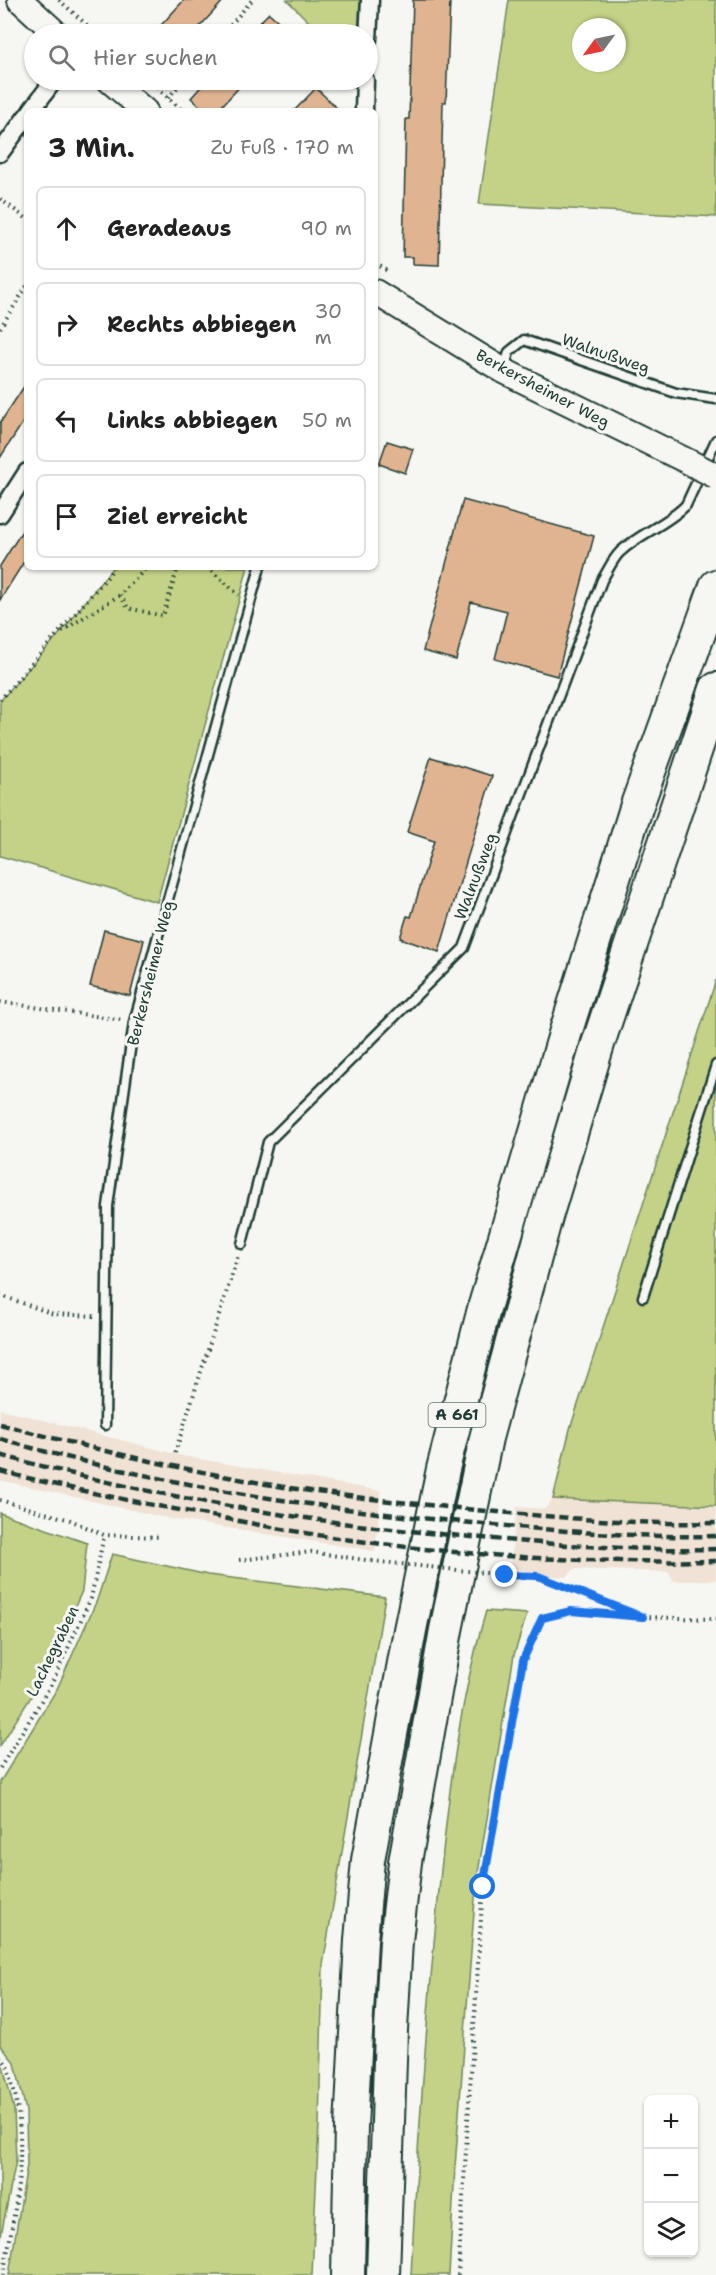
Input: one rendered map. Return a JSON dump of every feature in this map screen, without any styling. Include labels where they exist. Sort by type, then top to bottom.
[{"type":"highway","name":"A 661","points":[[348,2275],[351,2127],[361,1940],[369,1860],[410,1630],[443,1469],[488,1294],[565,1034],[637,805],[716,586]]},
{"type":"highway","name":"A 661","points":[[383,2275],[391,2030],[396,1941],[405,1863],[446,1630],[484,1449],[546,1217],[598,1044],[716,689]]},
{"type":"street","points":[[20,0],[46,24]]},
{"type":"street","points":[[369,24],[370,0]]},
{"type":"street","points":[[33,108],[47,90]]},
{"type":"street","points":[[121,90],[142,108]]},
{"type":"street","points":[[364,108],[365,90]]},
{"type":"street","points":[[0,153],[24,120]]},
{"type":"street","name":"Berkersheimer Weg","points":[[378,294],[504,370],[716,476]]},
{"type":"street","points":[[0,514],[24,477]]},
{"type":"lane","name":"Walnußweg","points":[[504,370],[509,352],[524,340],[676,393],[716,399]]},
{"type":"lane","name":"Walnußweg","points":[[242,1244],[268,1142],[464,948],[602,580],[618,554],[679,512],[694,491],[716,440]]},
{"type":"lane","name":"Berkersheimer Weg","points":[[105,1425],[108,1206],[134,1022],[259,570]]},
{"type":"lane","points":[[643,1297],[716,1065]]},
{"type":"path","points":[[59,0],[87,24]]},
{"type":"path","points":[[232,24],[252,0]]},
{"type":"path","points":[[159,90],[180,108]]},
{"type":"path","points":[[168,98],[175,90]]},
{"type":"path","points":[[0,199],[24,217]]},
{"type":"path","points":[[0,327],[24,291]]},
{"type":"path","points":[[0,700],[112,570]]},
{"type":"path","points":[[59,633],[120,595],[144,570]]},
{"type":"path","points":[[120,595],[128,608],[162,616],[177,570]]},
{"type":"path","points":[[210,570],[250,605]]},
{"type":"path","points":[[0,1002],[134,1022]]},
{"type":"path","points":[[175,1453],[242,1244]]},
{"type":"path","points":[[0,1295],[53,1314],[107,1317]]},
{"type":"path","points":[[0,1500],[70,1520],[104,1535],[162,1537]]},
{"type":"path","name":"Lachegraben","points":[[0,1768],[51,1685],[91,1598],[104,1535]]},
{"type":"path","points":[[239,1560],[311,1552],[372,1561],[505,1575],[538,1576],[643,1617]]},
{"type":"path","points":[[458,2275],[483,1887],[523,1660],[542,1618],[571,1611],[643,1617],[716,1619]]},
{"type":"path","points":[[0,2057],[8,2064],[19,2109],[21,2164],[3,2275]]},
{"type":"shaded area","points":[[0,1409],[183,1456],[381,1491],[375,1551],[171,1519],[0,1480]]},
{"type":"shaded area","points":[[553,1499],[716,1506],[716,1580],[674,1581],[669,1572],[574,1569],[567,1577],[546,1576],[510,1567],[517,1507],[545,1509]]},
{"type":"green space","points":[[287,0],[360,0],[359,24],[311,24]]},
{"type":"green space","points":[[509,0],[716,0],[716,217],[479,204]]},
{"type":"green space","points":[[111,570],[247,570],[157,902],[0,856],[0,701],[62,631]]},
{"type":"green space","points":[[716,980],[716,1506],[553,1499],[570,1429]]},
{"type":"green space","points":[[0,1513],[87,1543],[82,1591],[43,1678],[0,1746]]},
{"type":"green space","points":[[112,1554],[208,1575],[385,1597],[323,1965],[312,2275],[9,2275],[27,2165],[26,2111],[15,2063],[0,2045],[0,1782],[57,1689],[97,1600]]},
{"type":"green space","points":[[486,1611],[527,1614],[514,1655],[476,1885],[449,2275],[411,2275],[425,2054],[444,1843],[467,1687]]},
{"type":"green space","points":[[0,2064],[3,2066],[14,2109],[16,2161],[0,2240]]},
{"type":"building","points":[[184,0],[224,0],[202,24],[162,24]]},
{"type":"building","points":[[413,0],[450,0],[446,102],[443,102],[439,265],[413,264],[413,257],[403,257],[406,119],[409,119]]},
{"type":"building","points":[[269,13],[282,24],[258,24]]},
{"type":"building","points":[[198,90],[237,90],[220,108],[202,108],[191,98]]},
{"type":"building","points":[[314,90],[318,90],[337,108],[297,108]]},
{"type":"building","points":[[24,387],[24,421],[0,458],[0,423]]},
{"type":"building","points":[[387,441],[413,449],[405,473],[379,464]]},
{"type":"building","points":[[463,500],[594,536],[557,676],[495,659],[507,611],[471,602],[456,660],[423,651]]},
{"type":"building","points":[[24,528],[24,562],[0,600],[0,566]]},
{"type":"building","points":[[431,757],[492,776],[439,952],[400,938],[407,916],[411,917],[434,841],[407,832]]},
{"type":"building","points":[[104,930],[144,940],[130,996],[90,986]]},
{"type":"railway","points":[[0,1424],[173,1466],[278,1486],[377,1500],[566,1518],[626,1522],[716,1523]]},
{"type":"railway","points":[[0,1439],[116,1469],[293,1502],[412,1517],[563,1531],[655,1536],[716,1536]]},
{"type":"railway","points":[[0,1455],[171,1495],[345,1523],[557,1544],[620,1548],[716,1549]]},
{"type":"railway","points":[[0,1471],[147,1504],[285,1530],[375,1543],[546,1558],[716,1561]]},
{"type":"route","points":[[483,1887],[523,1660],[542,1618],[571,1611],[643,1617],[538,1576],[505,1575]]}]
